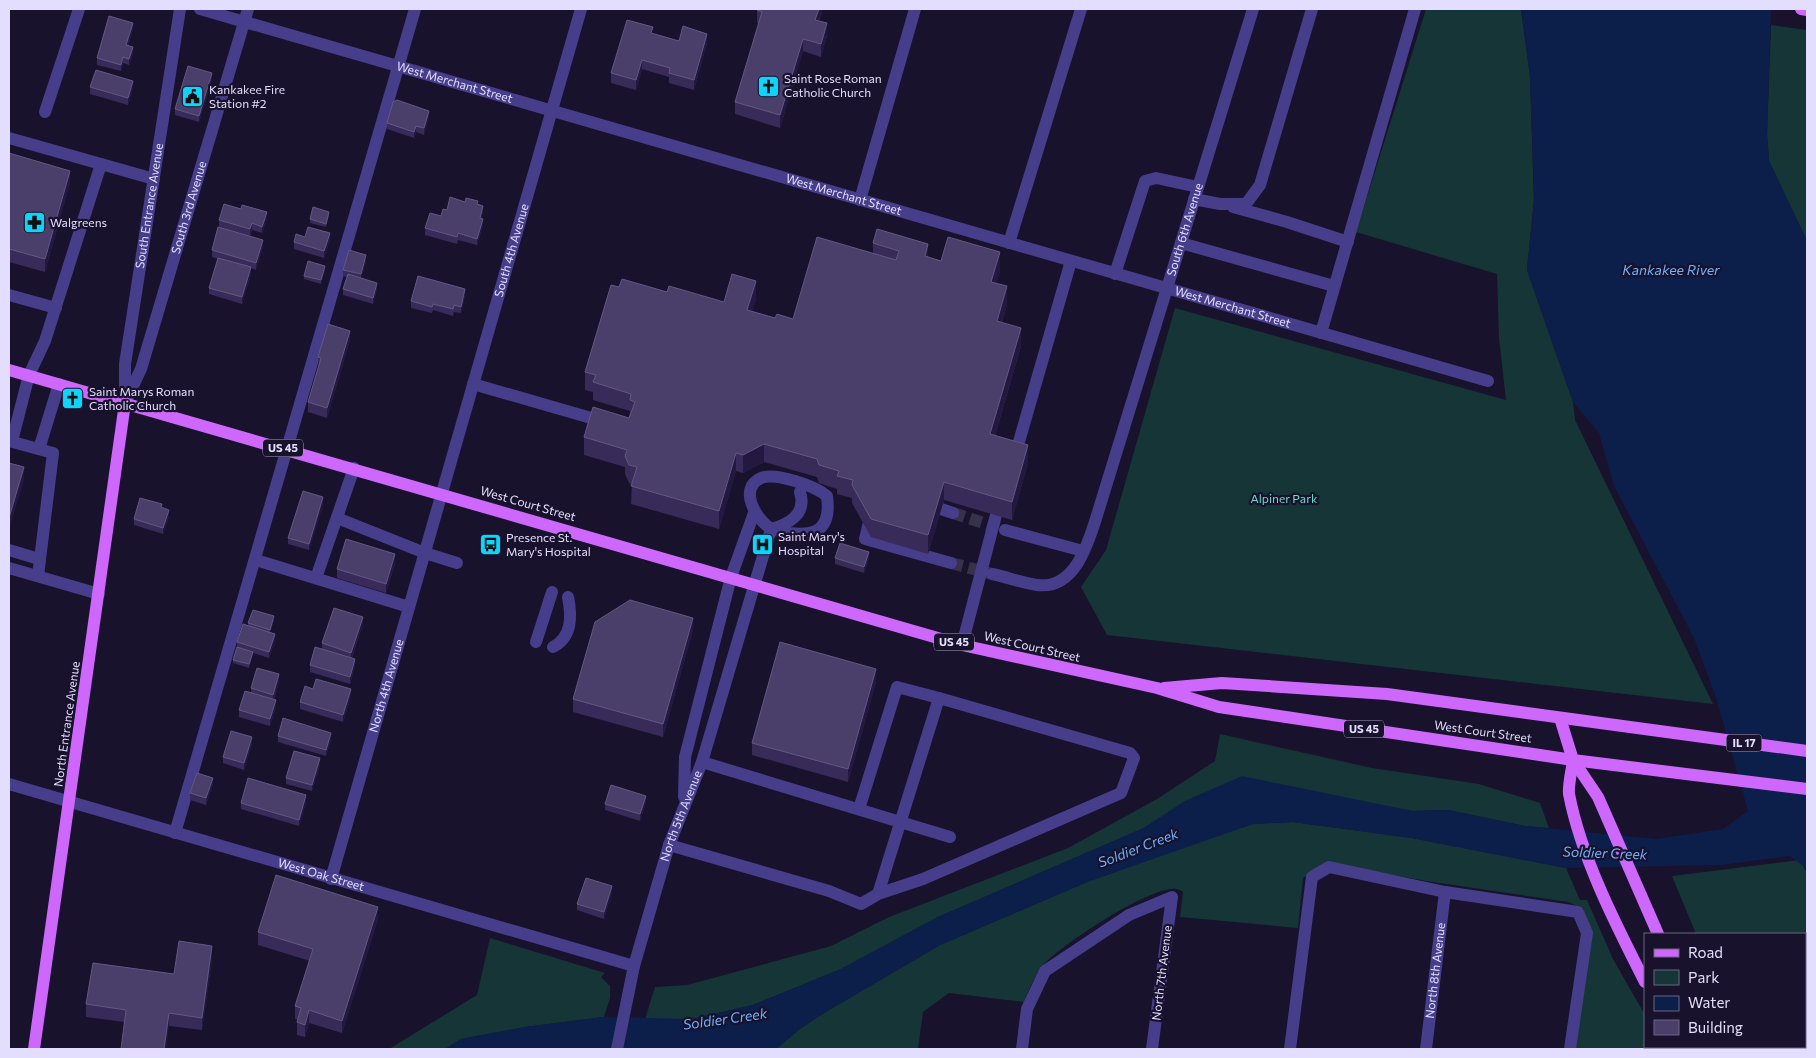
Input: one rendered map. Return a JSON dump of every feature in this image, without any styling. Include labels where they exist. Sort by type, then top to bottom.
[{"type":"main road","points":[[1801,9],[1807,10]]},
{"type":"main road","name":"West Court Street","points":[[9,370],[962,645],[1157,688],[1220,707],[1573,760],[1807,789]]},
{"type":"main road","name":"North Entrance Avenue","points":[[34,1049],[125,403]]},
{"type":"main road","name":"West Court Street","points":[[1157,688],[1222,683],[1386,694],[1807,751]]},
{"type":"main road","points":[[1560,718],[1573,760],[1598,797],[1656,929]]},
{"type":"main road","points":[[1573,760],[1569,792],[1583,842],[1613,918],[1644,980]]},
{"type":"street","points":[[45,112],[78,9]]},
{"type":"street","name":"South Entrance Avenue","points":[[125,403],[125,364],[180,9]]},
{"type":"street","name":"West Merchant Street","points":[[200,9],[1488,381]]},
{"type":"street","name":"South 3rd Avenue","points":[[125,403],[141,368],[248,9]]},
{"type":"street","points":[[175,833],[415,9]]},
{"type":"street","name":"South 4th Avenue","points":[[442,494],[581,9]]},
{"type":"street","points":[[860,200],[915,9]]},
{"type":"street","points":[[1010,243],[1081,9]]},
{"type":"street","name":"South 6th Avenue","points":[[1080,556],[1095,520],[1253,9]]},
{"type":"street","points":[[1220,204],[1246,204],[1260,185],[1312,9]]},
{"type":"street","points":[[1321,333],[1415,9]]},
{"type":"street","points":[[9,138],[154,179]]},
{"type":"street","points":[[38,576],[53,453],[10,441],[29,375],[45,341],[101,164]]},
{"type":"street","points":[[1115,274],[1145,181],[1156,178],[1220,204],[1287,222],[1348,242]]},
{"type":"street","points":[[1181,242],[1334,286]]},
{"type":"street","points":[[1014,459],[1071,261]]},
{"type":"street","points":[[9,295],[56,308]]},
{"type":"street","points":[[39,449],[59,384]]},
{"type":"street","points":[[473,384],[617,426]]},
{"type":"street","points":[[316,578],[354,468]]},
{"type":"street","points":[[772,476],[817,488],[827,496],[828,516],[816,532],[804,535],[771,529],[763,524],[754,513],[750,501],[752,488],[759,479],[772,476]]},
{"type":"street","points":[[771,529],[786,525],[798,514],[802,505],[800,492]]},
{"type":"street","name":"North 4th Avenue","points":[[331,879],[442,494]]},
{"type":"street","points":[[911,499],[953,514]]},
{"type":"street","points":[[873,504],[865,540],[951,563]]},
{"type":"street","points":[[683,804],[686,757],[731,578],[754,513]]},
{"type":"street","points":[[962,645],[996,515]]},
{"type":"street","points":[[337,518],[425,553],[457,563]]},
{"type":"street","name":"North 5th Avenue","points":[[617,1049],[634,966],[683,804],[702,762],[771,529]]},
{"type":"street","points":[[992,574],[1037,585],[1055,585],[1070,574],[1080,556],[1005,530]]},
{"type":"street","points":[[9,550],[40,559]]},
{"type":"street","points":[[256,560],[409,607]]},
{"type":"street","points":[[9,568],[99,594]]},
{"type":"street","points":[[536,642],[552,592]]},
{"type":"street","points":[[552,647],[562,642],[568,632],[571,613],[568,597]]},
{"type":"street","points":[[670,845],[829,891],[861,904],[878,894],[923,879],[1121,793],[1134,758],[1130,753],[897,687],[859,809]]},
{"type":"street","points":[[878,894],[939,698]]},
{"type":"street","points":[[702,762],[950,837]]},
{"type":"street","name":"West Oak Street","points":[[9,784],[634,966]]},
{"type":"street","points":[[1290,1049],[1312,877],[1329,868],[1445,892],[1578,912],[1587,933],[1570,1049]]},
{"type":"street","name":"North 8th Avenue","points":[[1426,1049],[1445,892]]},
{"type":"street","name":"North 7th Avenue","points":[[1022,1049],[1027,1009],[1045,971],[1129,915],[1172,897],[1152,1049]]},
{"type":"green space","name":"Alpiner Park","points":[[1426,9],[1521,9],[1530,76],[1534,200],[1527,270],[1573,402],[1575,420],[1713,704],[1107,635],[1081,587],[1106,550],[1175,308],[1506,400],[1499,338],[1497,274],[1356,232]]},
{"type":"green space","points":[[1771,25],[1807,30],[1807,241],[1769,161],[1767,134]]},
{"type":"green space","points":[[1220,734],[1372,768],[1479,784],[1540,803],[1549,828],[1525,826],[1448,810],[1412,811],[1361,801],[1187,800],[1144,828],[938,917],[841,969],[753,1005],[692,1019],[645,1019],[655,987],[687,985],[831,946],[889,917],[1068,848],[1157,799],[1215,761]]},
{"type":"green space","points":[[1293,822],[1412,838],[1566,868],[1580,900],[1587,900],[1613,959],[1644,1013],[1644,1048],[1667,1049],[1575,1049],[1591,935],[1583,908],[1568,902],[1426,881],[1328,863],[1303,878],[1298,928],[1180,917],[1183,892],[1175,889],[1159,892],[1143,898],[1106,918],[1057,953],[1039,971],[1024,1002],[949,993],[923,1012],[918,1049],[776,1049],[801,1028],[824,1013],[940,945],[1087,882],[1253,824]]},
{"type":"green space","points":[[1800,860],[1807,873],[1807,1049],[1754,1048],[1806,1048],[1806,933],[1696,933],[1672,876]]},
{"type":"green space","points":[[490,938],[605,973],[601,977],[610,986],[610,998],[604,1017],[525,1027],[461,1039],[445,1049],[389,1049],[477,995]]},
{"type":"water","name":"Kankakee River","points":[[1521,9],[1771,9],[1767,134],[1769,161],[1807,241],[1807,869],[1790,856],[1721,865],[1566,868],[1412,838],[1293,822],[1253,824],[1087,882],[940,945],[824,1013],[801,1028],[776,1049],[445,1049],[461,1039],[525,1027],[604,1017],[692,1019],[753,1005],[841,969],[938,917],[1144,828],[1187,800],[1242,776],[1412,811],[1448,810],[1525,826],[1656,839],[1723,829],[1748,811],[1716,697],[1694,638],[1614,486],[1599,433],[1573,402],[1527,270],[1534,200],[1530,76]]},
{"type":"building","name":"Saint Rose Roman Catholic Church","points":[[757,9],[819,9],[815,20],[827,23],[821,44],[803,39],[780,115],[735,102],[762,12]]},
{"type":"building","points":[[109,16],[133,23],[126,45],[133,47],[129,59],[123,57],[121,65],[97,58]]},
{"type":"building","points":[[627,20],[653,27],[651,33],[679,41],[683,26],[707,34],[694,80],[669,73],[670,68],[642,60],[636,80],[611,73]]},
{"type":"building","name":"Kankakee Fire Station #2","points":[[188,66],[212,73],[199,116],[175,109]]},
{"type":"building","points":[[96,70],[133,81],[128,98],[90,87]]},
{"type":"building","points":[[397,100],[429,111],[424,128],[416,126],[414,132],[387,123],[393,102]]},
{"type":"building","name":"Walgreens","points":[[9,153],[70,171],[45,259],[9,249]]},
{"type":"building","points":[[450,197],[465,202],[466,198],[478,201],[477,204],[483,206],[480,218],[483,219],[477,239],[458,233],[457,237],[425,228],[430,213],[441,216],[443,209],[447,210]]},
{"type":"building","points":[[224,204],[241,209],[242,205],[267,212],[262,227],[252,223],[250,229],[219,220]]},
{"type":"building","points":[[313,207],[329,212],[326,224],[310,219]]},
{"type":"building","points":[[218,227],[263,240],[256,263],[212,250]]},
{"type":"building","points":[[308,227],[330,233],[324,251],[294,242],[296,234],[305,237]]},
{"type":"building","points":[[877,229],[928,244],[925,256],[941,261],[948,237],[1000,252],[991,282],[1007,286],[997,321],[1021,328],[990,434],[1028,445],[1012,502],[944,482],[928,535],[871,519],[852,485],[853,480],[837,476],[839,471],[819,465],[817,459],[764,444],[743,455],[736,453],[719,511],[631,486],[637,467],[629,465],[625,456],[627,450],[584,437],[593,407],[629,418],[635,402],[630,400],[631,394],[593,382],[596,375],[585,372],[611,285],[619,287],[622,279],[667,292],[669,286],[724,302],[732,274],[756,281],[747,310],[775,318],[777,314],[793,319],[817,237],[896,260],[899,251],[873,243]]},
{"type":"building","points":[[349,250],[366,255],[361,274],[343,270]]},
{"type":"building","points":[[218,258],[251,267],[242,297],[209,288]]},
{"type":"building","points":[[308,261],[325,266],[321,280],[304,276]]},
{"type":"building","points":[[348,274],[377,283],[373,298],[343,289]]},
{"type":"building","points":[[418,276],[465,289],[461,307],[454,305],[453,309],[433,304],[432,307],[411,301]]},
{"type":"building","points":[[328,324],[350,331],[327,408],[308,402],[321,358],[318,357]]},
{"type":"building","points":[[9,463],[24,467],[9,518]]},
{"type":"building","points":[[303,491],[323,497],[309,544],[288,538]]},
{"type":"building","points":[[140,498],[162,504],[161,507],[169,510],[163,528],[134,519]]},
{"type":"building","points":[[346,539],[395,554],[386,584],[337,569]]},
{"type":"building","points":[[840,543],[869,552],[864,567],[835,558]]},
{"type":"building","points":[[630,600],[693,618],[663,724],[573,699],[595,622]]},
{"type":"building","points":[[334,608],[363,617],[351,653],[322,643]]},
{"type":"building","points":[[253,610],[274,616],[270,630],[248,623]]},
{"type":"building","points":[[243,624],[275,634],[269,652],[237,642]]},
{"type":"building","points":[[780,642],[876,669],[848,769],[752,743]]},
{"type":"building","points":[[237,647],[253,652],[249,664],[233,660]]},
{"type":"building","points":[[315,647],[355,659],[350,677],[310,665]]},
{"type":"building","points":[[257,668],[279,674],[273,695],[251,688]]},
{"type":"building","points":[[316,679],[351,689],[343,715],[300,702],[305,686],[313,689]]},
{"type":"building","points":[[245,691],[276,700],[270,719],[239,710]]},
{"type":"building","points":[[283,718],[331,733],[326,750],[278,736]]},
{"type":"building","points":[[231,731],[252,737],[244,763],[223,757]]},
{"type":"building","points":[[294,751],[320,758],[312,785],[286,778]]},
{"type":"building","points":[[197,773],[213,778],[206,798],[190,793]]},
{"type":"building","points":[[248,778],[306,795],[299,820],[241,803]]},
{"type":"building","points":[[611,785],[646,796],[640,814],[605,804]]},
{"type":"building","points":[[276,875],[378,907],[342,1021],[309,1010],[305,1025],[297,1022],[301,1008],[295,1006],[313,949],[258,932]]},
{"type":"building","points":[[586,878],[612,886],[604,912],[577,904]]},
{"type":"building","points":[[179,941],[212,946],[202,1018],[169,1013],[164,1049],[121,1049],[126,1010],[86,1004],[93,963],[174,974]]},
{"type":"tunnel","points":[[953,513],[1002,529]]},
{"type":"tunnel","points":[[951,563],[992,574]]},
{"type":"place","name":"Saint Rose Roman Catholic Church","points":[[768,86]]},
{"type":"place","name":"Kankakee Fire Station #2","points":[[193,97]]},
{"type":"place","name":"Walgreens","points":[[34,223]]},
{"type":"place","name":"Saint Marys Roman Catholic Church","points":[[73,399]]},
{"type":"place","name":"Saint Mary's Hospital","points":[[762,544]]},
{"type":"place","name":"Presence St. Mary's Hospital","points":[[490,545]]},
{"type":"water label","name":"Soldier Creek","points":[[1138,848]]},
{"type":"water label","name":"Soldier Creek","points":[[1605,853]]},
{"type":"water label","name":"Soldier Creek","points":[[725,1019]]}]
